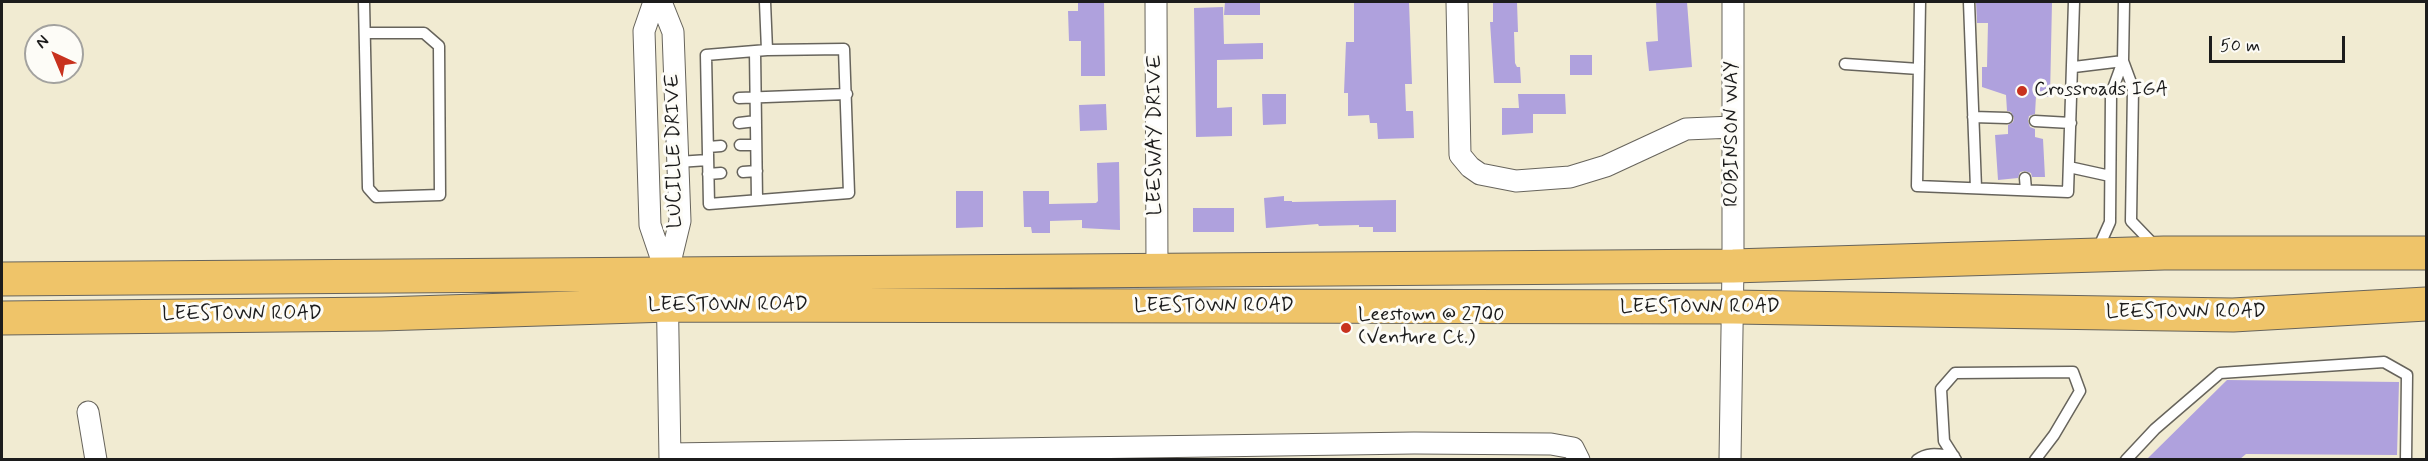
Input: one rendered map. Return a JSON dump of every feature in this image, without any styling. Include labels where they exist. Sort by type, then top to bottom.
[{"type":"main road","name":"LEESTOWN ROAD","points":[[2,318],[381,314],[668,290],[1157,269],[1733,266],[2164,253],[2427,253]]},
{"type":"main road","points":[[955,307],[971,296],[1035,290],[1132,288],[1150,278],[1157,269]]},
{"type":"main road","name":"LEESTOWN ROAD","points":[[2,279],[668,290],[955,307],[1733,307],[2233,315],[2427,304]]},
{"type":"street","name":"LUCILLE DRIVE","points":[[654,2],[644,30],[650,225],[668,290]]},
{"type":"street","name":"LUCILLE DRIVE","points":[[661,2],[673,32],[680,221],[668,290]]},
{"type":"street","name":"LEESWAY DRIVE","points":[[1156,2],[1157,269]]},
{"type":"street","points":[[1456,2],[1460,155],[1480,174],[1516,181],[1570,177],[1606,166],[1686,129],[1733,127]]},
{"type":"street","name":"ROBINSON WAY","points":[[1730,459],[1733,307],[1733,2]]},
{"type":"street","points":[[668,290],[670,457],[1205,453],[1551,444],[1573,448],[1579,459]]},
{"type":"street","points":[[88,412],[96,459]]},
{"type":"lane","points":[[364,2],[368,188],[376,197],[440,195],[440,46],[424,33],[366,33]]},
{"type":"lane","points":[[757,200],[756,96],[765,2]]},
{"type":"lane","points":[[1920,2],[1917,186],[2068,192],[2074,67],[2074,2]]},
{"type":"lane","points":[[1969,2],[1976,188]]},
{"type":"lane","points":[[2095,255],[2110,222],[2111,94],[2123,61],[2124,2]]},
{"type":"lane","points":[[844,49],[846,94],[849,193],[709,204],[706,55],[844,49]]},
{"type":"lane","points":[[2074,67],[2123,61]]},
{"type":"lane","points":[[2123,61],[2133,88],[2131,221],[2164,253]]},
{"type":"lane","points":[[1845,64],[1919,69]]},
{"type":"lane","points":[[739,98],[846,94]]},
{"type":"lane","points":[[707,101],[719,100]]},
{"type":"lane","points":[[1973,117],[2007,118]]},
{"type":"lane","points":[[739,123],[756,121]]},
{"type":"lane","points":[[2035,121],[2071,123]]},
{"type":"lane","points":[[707,125],[719,124]]},
{"type":"lane","points":[[740,145],[756,145]]},
{"type":"lane","points":[[708,147],[721,146]]},
{"type":"lane","points":[[678,162],[708,160]]},
{"type":"lane","points":[[2069,167],[2110,176]]},
{"type":"lane","points":[[743,172],[757,171]]},
{"type":"lane","points":[[708,174],[722,173]]},
{"type":"lane","points":[[2025,178],[2026,190]]},
{"type":"lane","points":[[2126,459],[2155,429],[2220,373],[2384,362],[2407,375],[2406,459]]},
{"type":"lane","points":[[1955,458],[1944,441],[1941,389],[1955,373],[2073,372],[2080,391],[2054,435],[2035,459]]},
{"type":"lane","points":[[1917,459],[1932,454],[1955,458]]},
{"type":"building","points":[[1078,2],[1104,2],[1105,76],[1081,76],[1081,41],[1069,41],[1068,11],[1078,11]]},
{"type":"building","points":[[1225,2],[1260,2],[1260,15],[1224,15]]},
{"type":"building","points":[[1354,2],[1409,2],[1412,84],[1405,84],[1406,111],[1413,111],[1414,138],[1378,139],[1377,123],[1370,123],[1369,115],[1348,116],[1348,93],[1344,93],[1346,42],[1354,42]]},
{"type":"building","points":[[1493,2],[1517,2],[1518,32],[1514,32],[1515,63],[1517,67],[1520,67],[1521,83],[1494,83],[1490,22],[1493,22]]},
{"type":"building","points":[[1656,2],[1687,2],[1692,67],[1649,71],[1646,42],[1658,41]]},
{"type":"building","name":"Crossroads IGA","points":[[1976,2],[2052,2],[2050,97],[2036,96],[2035,114],[2029,116],[2028,121],[2030,127],[2035,129],[2035,137],[2043,139],[2045,177],[2032,177],[2031,173],[2025,171],[2020,172],[2018,178],[1998,180],[1995,135],[2008,134],[2008,125],[2013,122],[2014,118],[2011,112],[2007,111],[2006,95],[1982,87],[1982,67],[1987,67],[1988,23],[1977,23]]},
{"type":"building","points":[[1223,7],[1224,44],[1263,43],[1263,59],[1217,60],[1217,108],[1232,107],[1232,136],[1196,137],[1194,8]]},
{"type":"building","points":[[1570,55],[1592,55],[1592,75],[1570,75]]},
{"type":"building","points":[[1262,94],[1286,94],[1286,124],[1263,125]]},
{"type":"building","points":[[1518,94],[1565,94],[1566,114],[1533,114],[1533,133],[1502,135],[1502,108],[1519,108]]},
{"type":"building","points":[[1106,104],[1107,130],[1080,131],[1079,105]]},
{"type":"building","points":[[1119,162],[1120,230],[1082,228],[1082,220],[1050,221],[1050,233],[1032,233],[1031,227],[1024,227],[1023,191],[1049,191],[1049,204],[1096,203],[1098,201],[1097,163]]},
{"type":"building","points":[[956,191],[983,191],[983,227],[956,228]]},
{"type":"building","points":[[1284,196],[1284,201],[1292,202],[1396,200],[1396,232],[1373,232],[1373,227],[1359,227],[1359,225],[1319,226],[1318,224],[1266,228],[1264,198]]},
{"type":"building","points":[[1193,208],[1234,208],[1234,232],[1193,232]]},
{"type":"building","points":[[2227,380],[2399,382],[2397,455],[2246,454],[2240,459],[2147,459]]},
{"type":"place","name":"Crossroads IGA","points":[[2022,91]]},
{"type":"place","name":"Leestown @ 2700 (Venture Ct.)","points":[[1346,328]]}]
